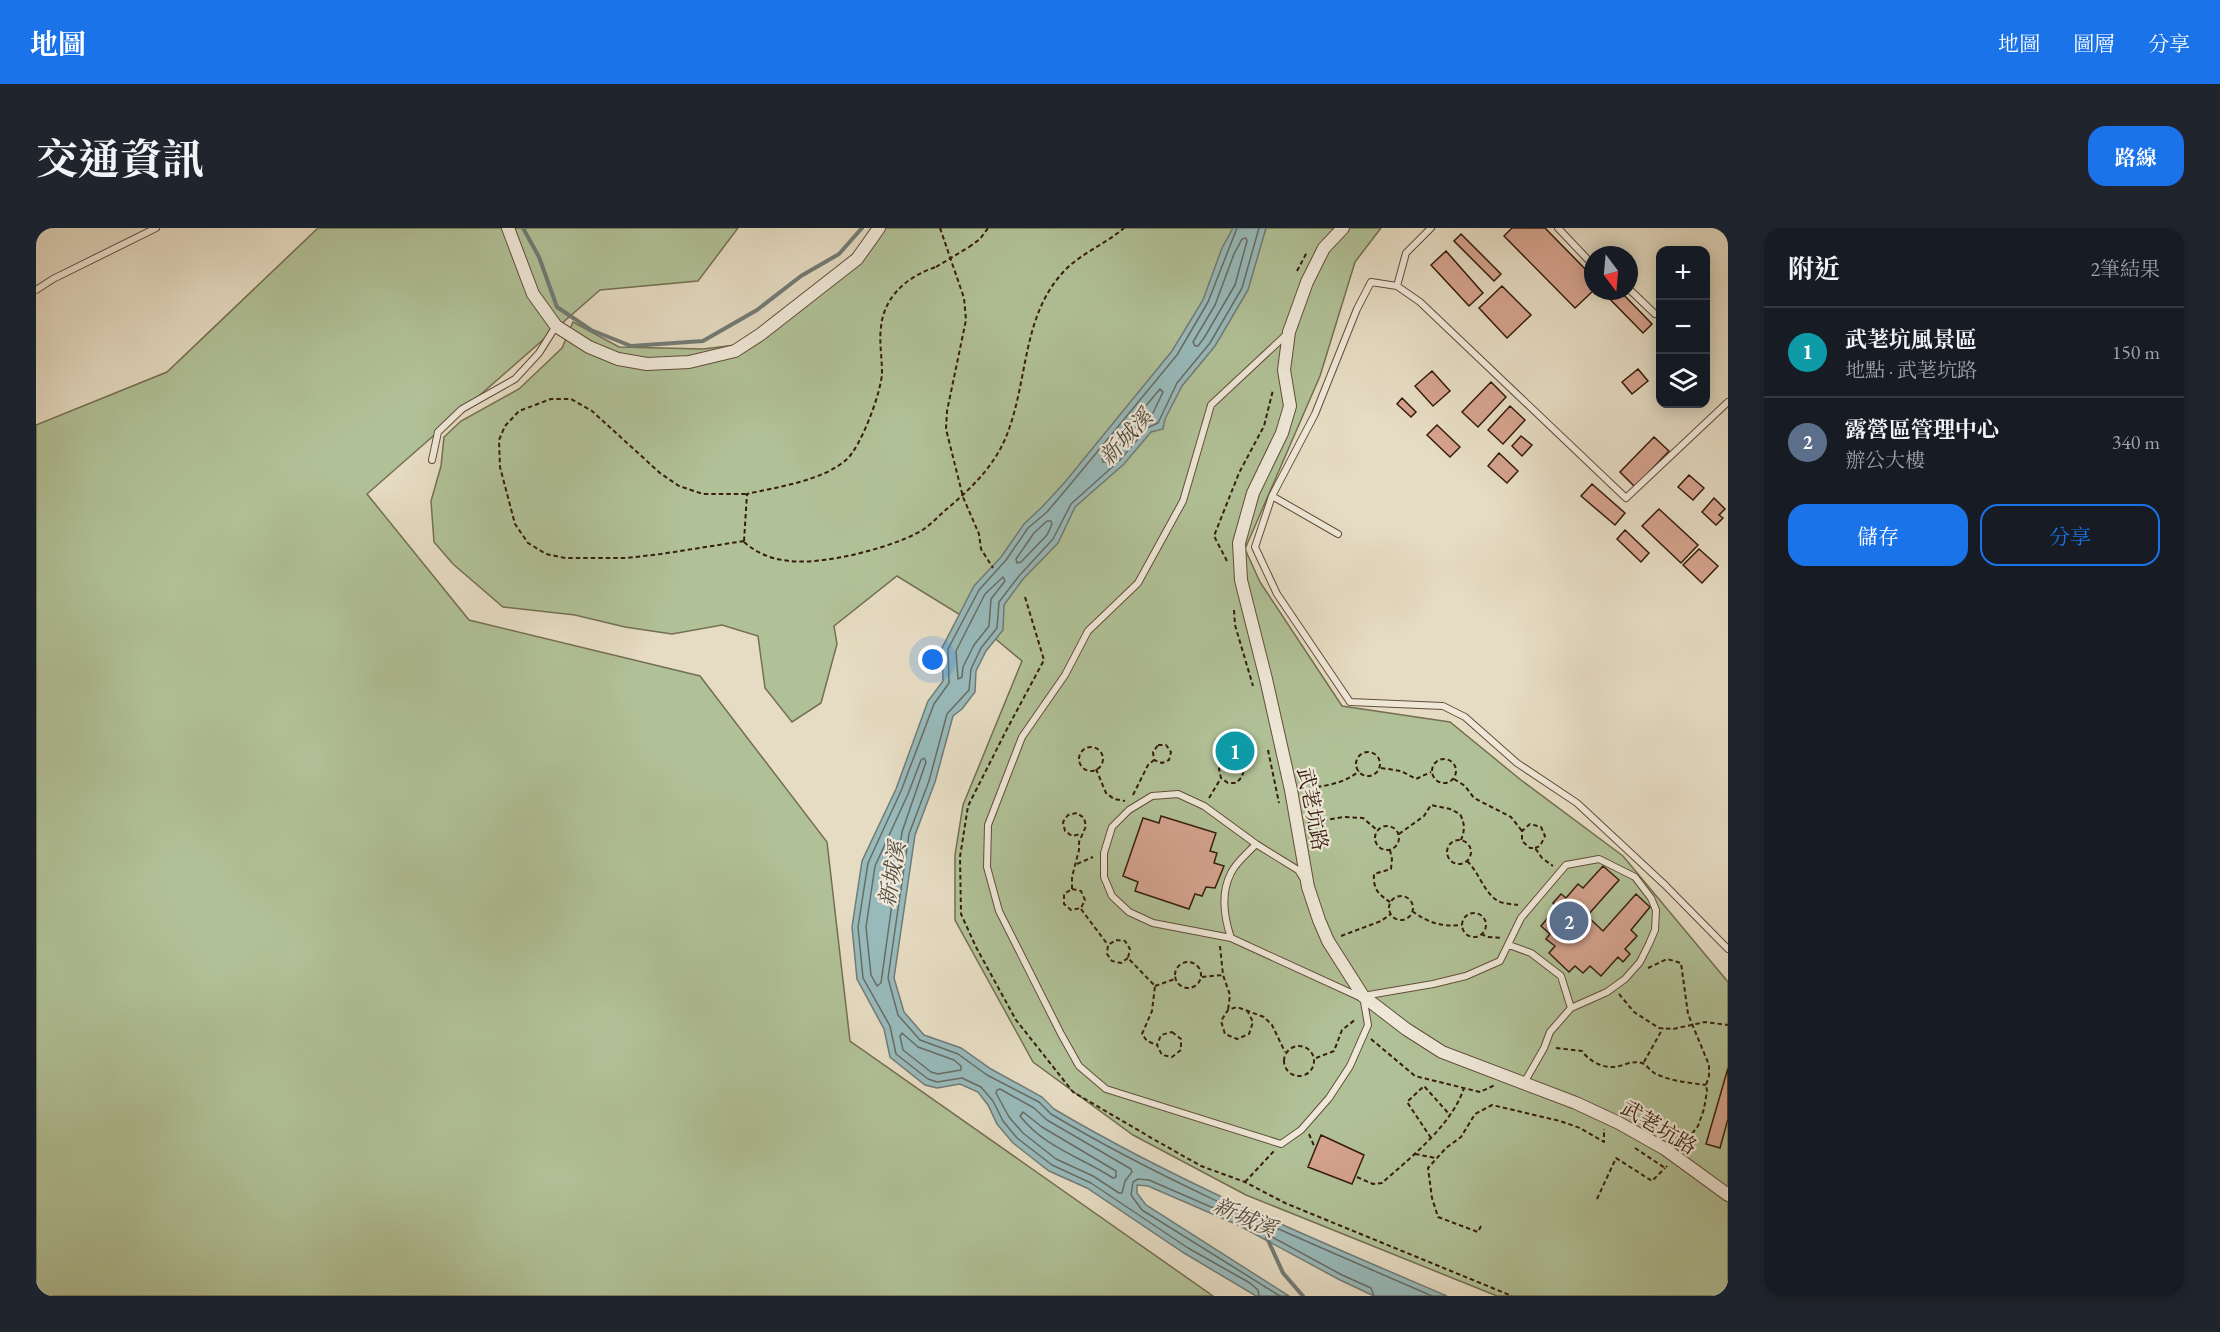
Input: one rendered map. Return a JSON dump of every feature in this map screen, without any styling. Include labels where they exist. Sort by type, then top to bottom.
[{"type":"street","points":[[508,228],[533,294],[556,326],[590,347],[618,359],[647,364],[689,362],[735,351],[761,334],[857,259],[879,228]]},
{"type":"street","name":"武荖坑路","points":[[1343,228],[1324,248],[1307,282],[1289,332],[1284,370],[1290,406],[1282,433],[1253,493],[1239,543],[1240,580],[1266,679],[1308,887],[1328,941],[1363,996],[1406,1029],[1442,1052],[1576,1103],[1619,1123],[1675,1156],[1728,1195]]},
{"type":"lane","points":[[36,290],[53,279],[156,228]]},
{"type":"lane","points":[[1397,286],[1406,253],[1431,228]]},
{"type":"lane","points":[[1558,228],[1584,255]]},
{"type":"lane","points":[[1728,402],[1626,498],[1420,302],[1397,286],[1371,282],[1357,309],[1316,414],[1272,496],[1255,547],[1277,594],[1350,702],[1443,706],[1465,717],[1517,763],[1577,803],[1665,885],[1728,950]]},
{"type":"lane","points":[[1638,298],[1655,314]]},
{"type":"lane","points":[[432,460],[438,432],[462,409],[515,380],[539,353],[556,326]]},
{"type":"lane","points":[[1289,332],[1211,405],[1183,501],[1138,583],[1088,631],[1065,675],[1022,737],[988,825],[987,867],[999,911],[1061,1034],[1079,1066],[1106,1089],[1281,1144],[1304,1126],[1334,1090],[1350,1066],[1368,1025],[1363,996]]},
{"type":"lane","points":[[1272,496],[1338,534]]},
{"type":"lane","points":[[1308,887],[1298,870],[1256,844],[1204,806],[1178,794],[1152,796],[1128,810],[1112,827],[1104,853],[1104,878],[1112,896],[1129,912],[1153,923],[1231,938],[1363,998],[1363,996],[1466,976],[1500,961],[1521,918],[1566,865],[1599,859],[1635,877],[1652,898],[1656,910],[1655,930],[1640,962],[1613,988],[1571,1008],[1550,1032],[1524,1083]]},
{"type":"lane","points":[[1231,938],[1225,920],[1224,896],[1231,872],[1256,844]]},
{"type":"lane","points":[[1509,945],[1531,953],[1561,976],[1571,1008]]},
{"type":"path","points":[[940,228],[964,298],[966,320],[947,411],[946,429],[963,497],[979,534],[981,549],[993,568]]},
{"type":"path","points":[[744,541],[626,558],[566,558],[546,554],[528,543],[515,524],[500,467],[499,440],[505,426],[519,411],[551,399],[572,399],[592,411],[660,472],[679,486],[703,494],[747,494],[804,480],[832,470],[847,459],[860,441],[882,375],[881,326],[890,297],[919,272],[936,267],[969,247],[980,239],[988,228]]},
{"type":"path","points":[[747,494],[744,541],[754,551],[774,559],[818,561],[852,555],[882,547],[923,529],[963,497],[989,469],[1010,427],[1034,320],[1059,276],[1080,257],[1106,243],[1124,228]]},
{"type":"path","points":[[1296,273],[1311,245]]},
{"type":"path","points":[[1228,564],[1214,536],[1239,473],[1264,426],[1274,384]]},
{"type":"path","points":[[1007,729],[1044,660],[1025,597]]},
{"type":"path","points":[[1234,604],[1235,625],[1254,689]]},
{"type":"path","points":[[1266,742],[1280,807]]},
{"type":"path","points":[[1158,745],[1166,745],[1171,752],[1169,760],[1162,764],[1154,760],[1153,752],[1158,745]]},
{"type":"path","points":[[1089,747],[1097,748],[1102,755],[1102,763],[1096,769],[1088,770],[1081,766],[1078,758],[1082,751],[1089,747]]},
{"type":"path","points":[[1366,752],[1377,756],[1380,768],[1375,774],[1366,776],[1359,771],[1356,765],[1357,759],[1366,752]]},
{"type":"path","points":[[1204,806],[1221,778],[1219,769],[1223,762],[1231,759],[1239,762],[1244,769],[1242,777],[1236,783],[1227,783],[1221,778]]},
{"type":"path","points":[[1128,810],[1140,778],[1154,760]]},
{"type":"path","points":[[1380,768],[1401,771],[1416,779],[1431,772],[1436,762],[1447,760],[1455,767],[1454,778]]},
{"type":"path","points":[[1096,769],[1106,793],[1114,799],[1125,800],[1128,810]]},
{"type":"path","points":[[1290,790],[1327,786],[1351,778],[1359,771]]},
{"type":"path","points":[[1431,772],[1438,782],[1444,784],[1454,778]]},
{"type":"path","points":[[1454,778],[1474,798],[1511,817],[1522,831],[1522,841],[1530,848],[1535,848],[1544,842],[1544,831],[1536,824],[1526,826],[1522,831]]},
{"type":"path","points":[[1399,834],[1424,816],[1431,805],[1438,805],[1460,814],[1465,824],[1461,840]]},
{"type":"path","points":[[1072,889],[1078,842],[1086,826],[1084,818],[1077,813],[1068,815],[1063,822],[1065,831],[1072,836],[1081,834]]},
{"type":"path","points":[[1296,825],[1343,817],[1362,818],[1378,831]]},
{"type":"path","points":[[1392,826],[1399,834],[1398,844],[1390,849],[1378,846],[1375,838],[1382,827],[1392,826]]},
{"type":"path","points":[[1461,840],[1470,845],[1471,851],[1467,861],[1457,864],[1448,858],[1447,853],[1451,843],[1461,840]]},
{"type":"path","points":[[1535,848],[1558,873]]},
{"type":"path","points":[[1390,849],[1391,869],[1374,874],[1374,885],[1379,895],[1390,902]]},
{"type":"path","points":[[1077,864],[1104,853]]},
{"type":"path","points":[[1467,861],[1499,902],[1530,907]]},
{"type":"path","points":[[1072,889],[1081,891],[1085,900],[1081,908],[1071,910],[1064,904],[1064,894],[1072,889]]},
{"type":"path","points":[[1400,896],[1406,897],[1413,906],[1410,915],[1402,920],[1398,919],[1391,914],[1390,902],[1400,896]]},
{"type":"path","points":[[1081,908],[1108,945],[1107,954],[1112,961],[1121,963],[1128,958],[1130,949],[1125,941],[1116,940],[1108,945]]},
{"type":"path","points":[[1412,911],[1426,921],[1442,927],[1462,926]]},
{"type":"path","points":[[1476,913],[1484,919],[1485,929],[1481,934],[1472,937],[1462,926],[1466,916],[1476,913]]},
{"type":"path","points":[[1328,941],[1381,921],[1391,914]]},
{"type":"path","points":[[1481,934],[1501,938],[1509,945]]},
{"type":"path","points":[[1221,936],[1220,956],[1223,975],[1230,995],[1228,1010],[1221,1021],[1225,1034],[1237,1039],[1249,1034],[1253,1022],[1246,1010]]},
{"type":"path","points":[[1128,958],[1155,986]]},
{"type":"path","points":[[1596,1200],[1616,1158],[1652,1181],[1698,1126],[1706,1100],[1709,1065],[1688,1014],[1681,963],[1667,959],[1646,969],[1635,968]]},
{"type":"path","points":[[1192,962],[1200,968],[1202,977],[1195,987],[1183,988],[1175,979],[1176,969],[1182,963],[1192,962]]},
{"type":"path","points":[[1202,977],[1223,975]]},
{"type":"path","points":[[1155,986],[1175,979]]},
{"type":"path","points":[[1155,986],[1152,1011],[1142,1034],[1147,1041],[1157,1045],[1162,1055],[1172,1057],[1181,1050],[1181,1039],[1172,1032],[1161,1035],[1157,1045]]},
{"type":"path","points":[[1613,988],[1634,1012],[1647,1022],[1663,1028],[1673,1029],[1705,1022],[1728,1024]]},
{"type":"path","points":[[1228,1010],[1237,1007],[1246,1010],[1264,1017],[1272,1025],[1285,1052],[1283,1063],[1289,1074],[1301,1077],[1311,1070],[1315,1059],[1334,1051],[1342,1030],[1358,1017],[1364,1033],[1415,1076],[1480,1092],[1500,1083]]},
{"type":"path","points":[[1644,1063],[1663,1028]]},
{"type":"path","points":[[1546,1042],[1557,1049],[1582,1051],[1587,1058],[1598,1064],[1613,1067],[1632,1062],[1644,1063],[1654,1074],[1706,1085]]},
{"type":"path","points":[[1285,1052],[1296,1045],[1308,1048],[1315,1059]]},
{"type":"path","points":[[1431,1138],[1407,1102],[1424,1086],[1449,1114]]},
{"type":"path","points":[[1357,1177],[1373,1184],[1382,1183],[1431,1138],[1460,1102],[1464,1088]]},
{"type":"path","points":[[1481,1226],[1478,1232],[1438,1217],[1428,1168],[1436,1158],[1461,1137],[1475,1114],[1492,1105],[1560,1121],[1580,1128],[1604,1142],[1604,1121]]},
{"type":"path","points":[[1304,1126],[1315,1148]]},
{"type":"path","points":[[1281,1144],[1245,1182],[1285,1203],[1512,1296]]},
{"type":"path","points":[[1630,1144],[1665,1168]]},
{"type":"path","points":[[1415,1154],[1436,1158]]},
{"type":"green space","points":[[318,228],[738,228],[698,281],[600,290],[367,494],[469,620],[700,676],[827,842],[850,1041],[1213,1296],[36,1296],[36,425],[167,372]]},
{"type":"green space","points":[[875,228],[1381,228],[1355,262],[1320,376],[1245,549],[1260,582],[1342,706],[1450,722],[1521,780],[1623,856],[1728,982],[1728,1296],[1497,1296],[1246,1195],[1133,1135],[1033,1062],[955,920],[955,855],[963,805],[1022,661],[985,630],[897,576],[834,626],[837,644],[821,703],[792,722],[765,688],[758,636],[722,625],[672,634],[625,627],[575,615],[503,607],[453,564],[434,542],[431,501],[441,466],[444,437],[461,421],[519,389],[562,348],[573,322],[619,347],[703,349],[736,345],[824,279],[853,254]]},
{"type":"water","name":"新城溪","points":[[1233,228],[1266,228],[1248,290],[1215,346],[1182,386],[1165,419],[1163,429],[1151,432],[1124,464],[1075,507],[1058,543],[1023,579],[1004,605],[1003,630],[986,651],[976,671],[975,692],[962,709],[953,716],[935,782],[915,835],[894,978],[904,1012],[924,1035],[961,1048],[991,1069],[1042,1097],[1054,1109],[1198,1186],[1447,1296],[1374,1296],[1238,1225],[1148,1186],[1137,1185],[1137,1193],[1146,1205],[1289,1296],[1256,1296],[1184,1253],[1087,1188],[1049,1171],[1013,1143],[997,1124],[988,1105],[978,1092],[960,1084],[937,1088],[925,1085],[890,1057],[884,1029],[857,979],[852,927],[862,861],[896,789],[928,701],[943,681],[942,648],[974,586],[1001,557],[1024,524],[1065,482],[1172,351],[1203,300],[1222,248]]},
{"type":"building","points":[[1512,228],[1545,228],[1584,268],[1584,300],[1575,308],[1504,236]]},
{"type":"building","points":[[1461,234],[1501,274],[1494,281],[1454,241]]},
{"type":"building","points":[[1446,251],[1483,293],[1469,306],[1431,265]]},
{"type":"building","points":[[1502,286],[1531,315],[1507,338],[1479,308]]},
{"type":"building","points":[[1611,300],[1629,300],[1652,324],[1643,333]]},
{"type":"building","points":[[1638,369],[1648,381],[1632,394],[1622,382]]},
{"type":"building","points":[[1432,371],[1450,391],[1433,406],[1415,386]]},
{"type":"building","points":[[1491,382],[1506,397],[1478,427],[1462,412]]},
{"type":"building","points":[[1402,398],[1416,412],[1411,417],[1397,404]]},
{"type":"building","points":[[1510,406],[1525,420],[1503,444],[1488,430]]},
{"type":"building","points":[[1437,425],[1460,447],[1450,457],[1427,435]]},
{"type":"building","points":[[1521,436],[1532,445],[1522,456],[1512,446]]},
{"type":"building","points":[[1654,437],[1669,451],[1635,487],[1620,472]]},
{"type":"building","points":[[1499,453],[1518,471],[1507,483],[1488,466]]},
{"type":"building","points":[[1689,475],[1704,488],[1693,500],[1678,487]]},
{"type":"building","points":[[1592,484],[1625,513],[1615,525],[1581,496]]},
{"type":"building","points":[[1714,498],[1725,509],[1719,515],[1723,518],[1716,525],[1702,512]]},
{"type":"building","points":[[1659,509],[1698,545],[1681,563],[1642,526]]},
{"type":"building","points":[[1625,530],[1649,553],[1641,562],[1617,539]]},
{"type":"building","points":[[1699,549],[1718,566],[1702,583],[1683,565]]},
{"type":"building","points":[[1161,816],[1216,833],[1210,851],[1217,853],[1214,863],[1224,866],[1215,888],[1206,887],[1202,896],[1195,894],[1189,909],[1135,891],[1138,882],[1123,876],[1143,818],[1159,823]]},
{"type":"building","points":[[1603,866],[1619,880],[1587,916],[1603,931],[1636,894],[1650,907],[1631,930],[1637,936],[1625,949],[1630,954],[1623,962],[1618,957],[1601,976],[1590,966],[1583,973],[1575,966],[1569,972],[1549,953],[1555,946],[1546,939],[1550,934],[1541,926],[1557,907],[1553,903],[1561,894],[1566,898],[1578,884],[1583,888]]},
{"type":"building","points":[[1728,1068],[1728,1119],[1720,1148],[1706,1144]]},
{"type":"building","points":[[1321,1135],[1364,1155],[1352,1184],[1308,1167]]},
{"type":"waterway","points":[[523,228],[539,257],[557,307],[591,330],[631,346],[703,341],[757,310],[801,276],[839,254],[862,228]]},
{"type":"waterway","name":"新城溪","points":[[1267,1238],[1283,1273],[1303,1296]]},
{"type":"place","name":"武荖坑風景區","points":[[1235,751]]},
{"type":"place","name":"露營區管理中心","points":[[1569,921]]}]
